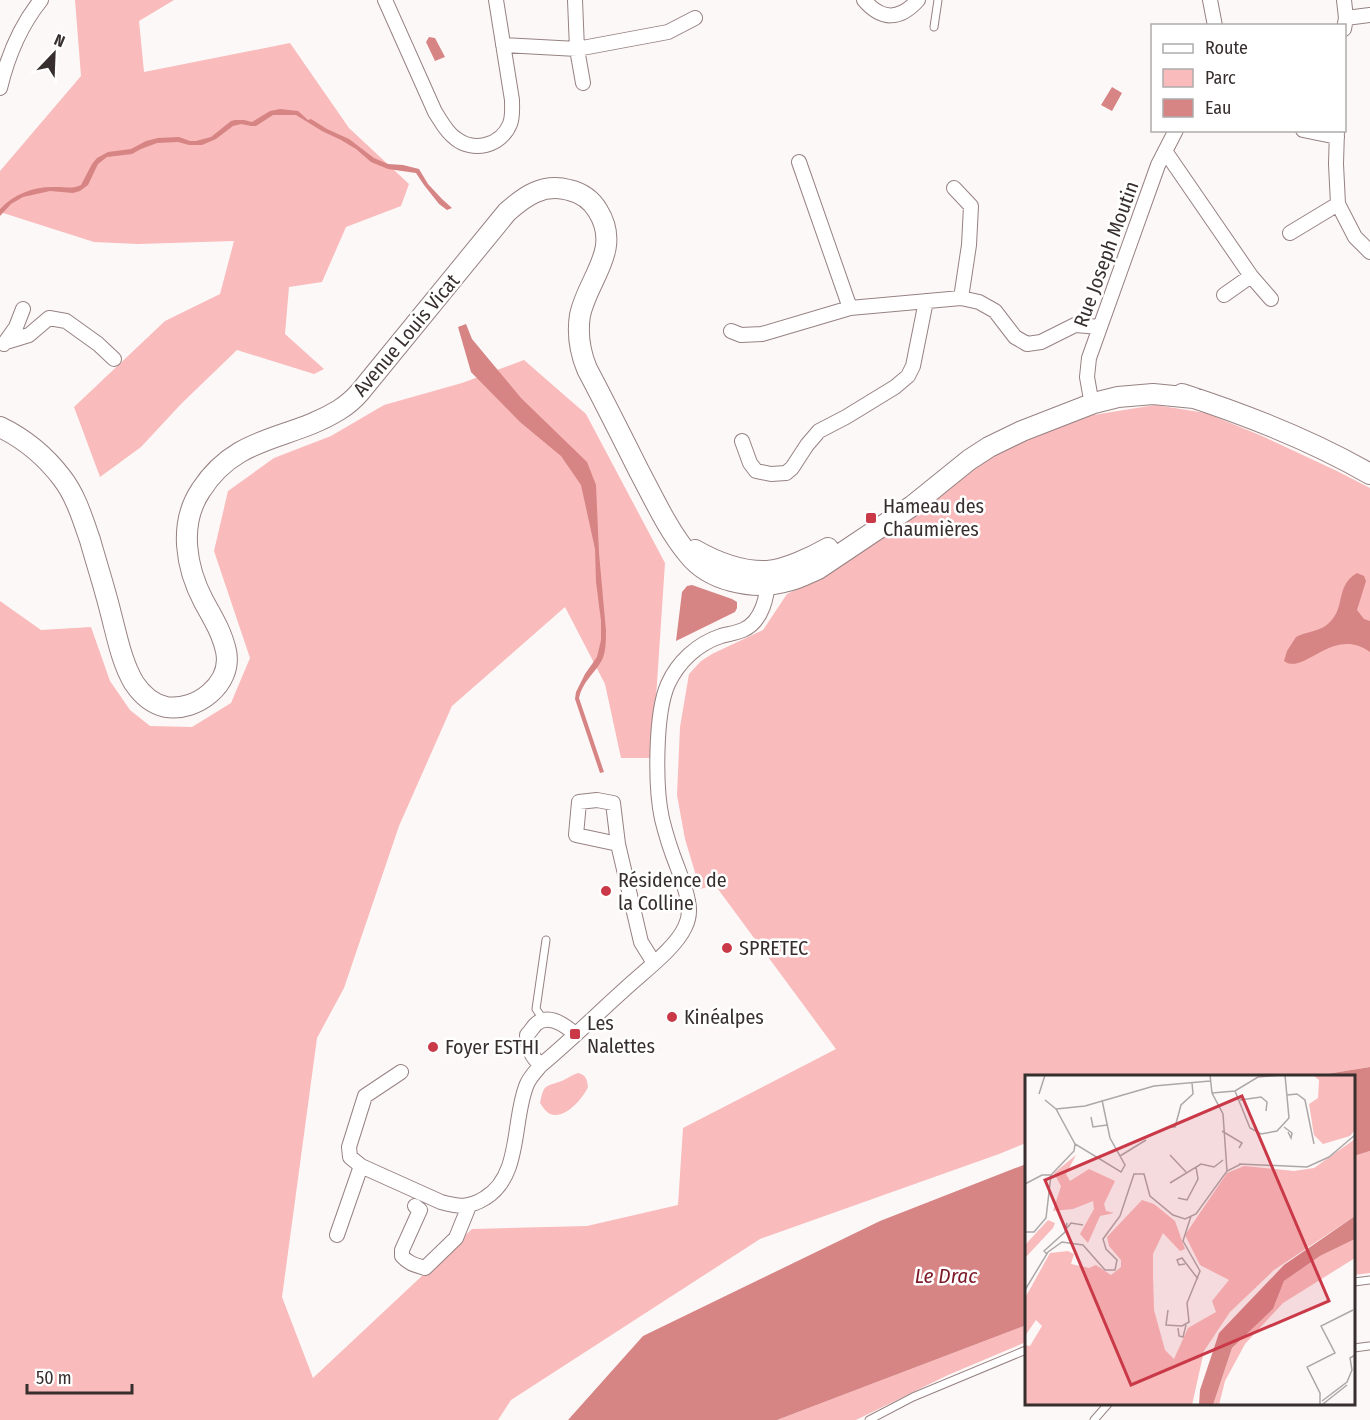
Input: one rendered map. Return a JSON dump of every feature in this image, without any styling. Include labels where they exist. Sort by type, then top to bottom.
[{"type":"main road","name":"Avenue Louis Vicat","points":[[0,427],[15,434],[42,455],[63,480],[81,514],[119,646],[138,690],[146,698],[167,707],[186,706],[209,695],[218,686],[226,665],[227,654],[221,633],[193,576],[188,556],[186,531],[192,508],[200,491],[212,475],[230,458],[255,443],[319,421],[351,401],[507,212],[523,198],[541,189],[565,189],[586,197],[598,211],[606,230],[607,243],[604,258],[580,314],[581,355],[646,484],[675,535],[711,559],[735,567],[754,570],[768,578]]},
{"type":"main road","points":[[768,578],[828,548],[919,486],[963,451],[985,437],[1026,419],[1092,398],[1153,394],[1194,398],[1270,425],[1326,450],[1370,474]]},
{"type":"street","points":[[0,88],[5,67],[18,34],[41,0]]},
{"type":"street","points":[[385,0],[435,112],[452,137],[470,146],[491,144],[499,139],[506,131],[512,112],[496,0]]},
{"type":"street","points":[[575,0],[577,49],[583,83]]},
{"type":"street","points":[[864,0],[873,10],[892,16],[902,14],[918,0]]},
{"type":"street","points":[[1210,0],[1215,24]]},
{"type":"street","points":[[1344,0],[1345,23],[1370,15]]},
{"type":"street","points":[[503,45],[577,49],[668,32],[695,18]]},
{"type":"street","name":"Rue Joseph Moutin","points":[[1092,398],[1087,377],[1089,358],[1158,165],[1175,132]]},
{"type":"street","points":[[1320,132],[1337,134],[1338,204],[1355,237],[1370,252]]},
{"type":"street","points":[[1165,151],[1251,276],[1271,299]]},
{"type":"street","points":[[799,162],[850,308]]},
{"type":"street","points":[[954,188],[971,206],[969,245],[961,298]]},
{"type":"street","points":[[1290,233],[1338,204]]},
{"type":"street","points":[[1224,295],[1251,276]]},
{"type":"street","points":[[731,331],[741,335],[762,334],[850,308],[961,298],[979,302],[995,311],[1015,337],[1027,344],[1041,342],[1075,325],[1100,327]]},
{"type":"street","points":[[742,441],[750,463],[756,471],[771,474],[786,473],[819,431],[895,387],[908,376],[913,366],[926,301]]},
{"type":"street","points":[[3,344],[16,327],[23,309]]},
{"type":"street","points":[[3,344],[29,335],[49,318],[66,321],[114,358]]},
{"type":"street","points":[[401,1072],[365,1096],[349,1147],[350,1157],[360,1166],[455,1206],[469,1206],[493,1194],[503,1181],[511,1162],[526,1086],[530,1079],[541,1065],[654,963],[679,938],[686,926],[689,902],[672,854],[662,816],[658,782],[657,749],[663,701],[668,685],[684,659],[694,650],[753,624],[764,607],[768,578]]},
{"type":"street","points":[[618,844],[641,942],[654,963]]},
{"type":"street","points":[[541,1065],[535,1060],[529,1048],[527,1035],[536,1023],[543,1019],[554,1020],[575,1034]]},
{"type":"street","points":[[336,1235],[360,1166]]},
{"type":"street","points":[[407,1232],[407,1261],[425,1268],[456,1238],[469,1206]]},
{"type":"lane","points":[[934,27],[938,0]]},
{"type":"lane","points":[[543,1019],[536,1009],[546,940]]},
{"type":"lane","points":[[1355,1282],[1370,1280]]},
{"type":"lane","points":[[1355,1348],[1370,1346]]},
{"type":"lane","points":[[869,1420],[913,1397],[1025,1350]]},
{"type":"lane","points":[[1094,1420],[1107,1405]]},
{"type":"green space","points":[[75,0],[174,0],[139,21],[144,72],[290,43],[349,128],[409,184],[401,206],[346,227],[322,282],[289,287],[285,334],[324,369],[314,374],[237,350],[182,403],[141,447],[100,477],[74,407],[165,321],[220,294],[234,241],[138,244],[94,242],[0,212],[0,171],[81,76]]},
{"type":"green space","points":[[524,360],[586,414],[665,563],[652,758],[621,758],[605,684],[565,607],[452,706],[399,826],[344,988],[317,1038],[282,1297],[313,1378],[472,1229],[587,1226],[678,1205],[683,1128],[836,1049],[715,885],[700,889],[685,839],[677,795],[680,727],[689,674],[701,661],[712,654],[763,630],[787,594],[820,578],[1002,450],[1087,416],[1155,405],[1206,413],[1262,436],[1370,488],[1370,1067],[1320,1075],[1025,1075],[1025,1143],[760,1239],[511,1400],[498,1420],[0,1420],[0,601],[41,630],[91,627],[110,681],[130,710],[150,726],[192,727],[231,703],[250,658],[214,551],[228,491],[274,458],[331,436],[384,405],[462,383]]},
{"type":"green space","points":[[578,1073],[584,1076],[588,1084],[582,1097],[562,1114],[550,1114],[540,1103],[545,1088]]},
{"type":"green space","points":[[1370,1151],[1370,1273],[1355,1275],[1355,1156]]},
{"type":"green space","points":[[1024,1326],[1025,1342],[948,1375],[856,1420],[777,1420]]},
{"type":"water","points":[[429,37],[435,38],[445,57],[435,61],[426,42]]},
{"type":"water","points":[[1112,87],[1122,93],[1112,111],[1101,105]]},
{"type":"water","points":[[280,109],[298,111],[308,120],[311,119],[349,139],[374,158],[388,164],[419,169],[428,184],[452,208],[447,210],[439,204],[416,173],[388,169],[371,162],[356,149],[296,115],[273,115],[256,126],[241,124],[233,126],[216,139],[202,145],[178,142],[157,143],[132,154],[107,157],[98,164],[88,185],[80,191],[73,193],[50,191],[23,197],[11,204],[0,216],[0,209],[6,203],[26,192],[41,188],[81,185],[92,164],[108,152],[131,149],[158,138],[179,137],[196,141],[211,137],[231,121],[252,122],[270,111]]},
{"type":"water","points":[[466,324],[472,339],[521,398],[587,462],[596,485],[606,646],[602,660],[586,682],[579,698],[604,772],[600,773],[575,699],[585,674],[597,657],[601,640],[595,549],[581,485],[561,456],[520,422],[471,372],[458,327]]},
{"type":"water","points":[[1357,573],[1364,576],[1366,581],[1357,610],[1364,619],[1370,621],[1370,652],[1357,645],[1344,644],[1332,647],[1301,662],[1292,664],[1284,661],[1296,637],[1322,628],[1335,616],[1346,584]]},
{"type":"water","points":[[692,585],[732,599],[737,602],[737,608],[735,612],[676,641],[682,592],[687,586]]},
{"type":"water","points":[[1370,1067],[1370,1151],[1355,1156],[1355,1075],[1320,1075]]},
{"type":"water","name":"Le Drac","points":[[1025,1164],[1025,1325],[777,1420],[568,1420],[643,1336],[880,1221]]},
{"type":"place","name":"Hameau des Chaumières","points":[[871,518]]},
{"type":"place","name":"Résidence de la Colline","points":[[606,891]]},
{"type":"place","name":"SPRETEC","points":[[727,948]]},
{"type":"place","name":"Kinéalpes","points":[[672,1017]]},
{"type":"place","name":"Les Nalettes","points":[[575,1034]]},
{"type":"place","name":"Foyer ESTHI","points":[[433,1047]]}]
